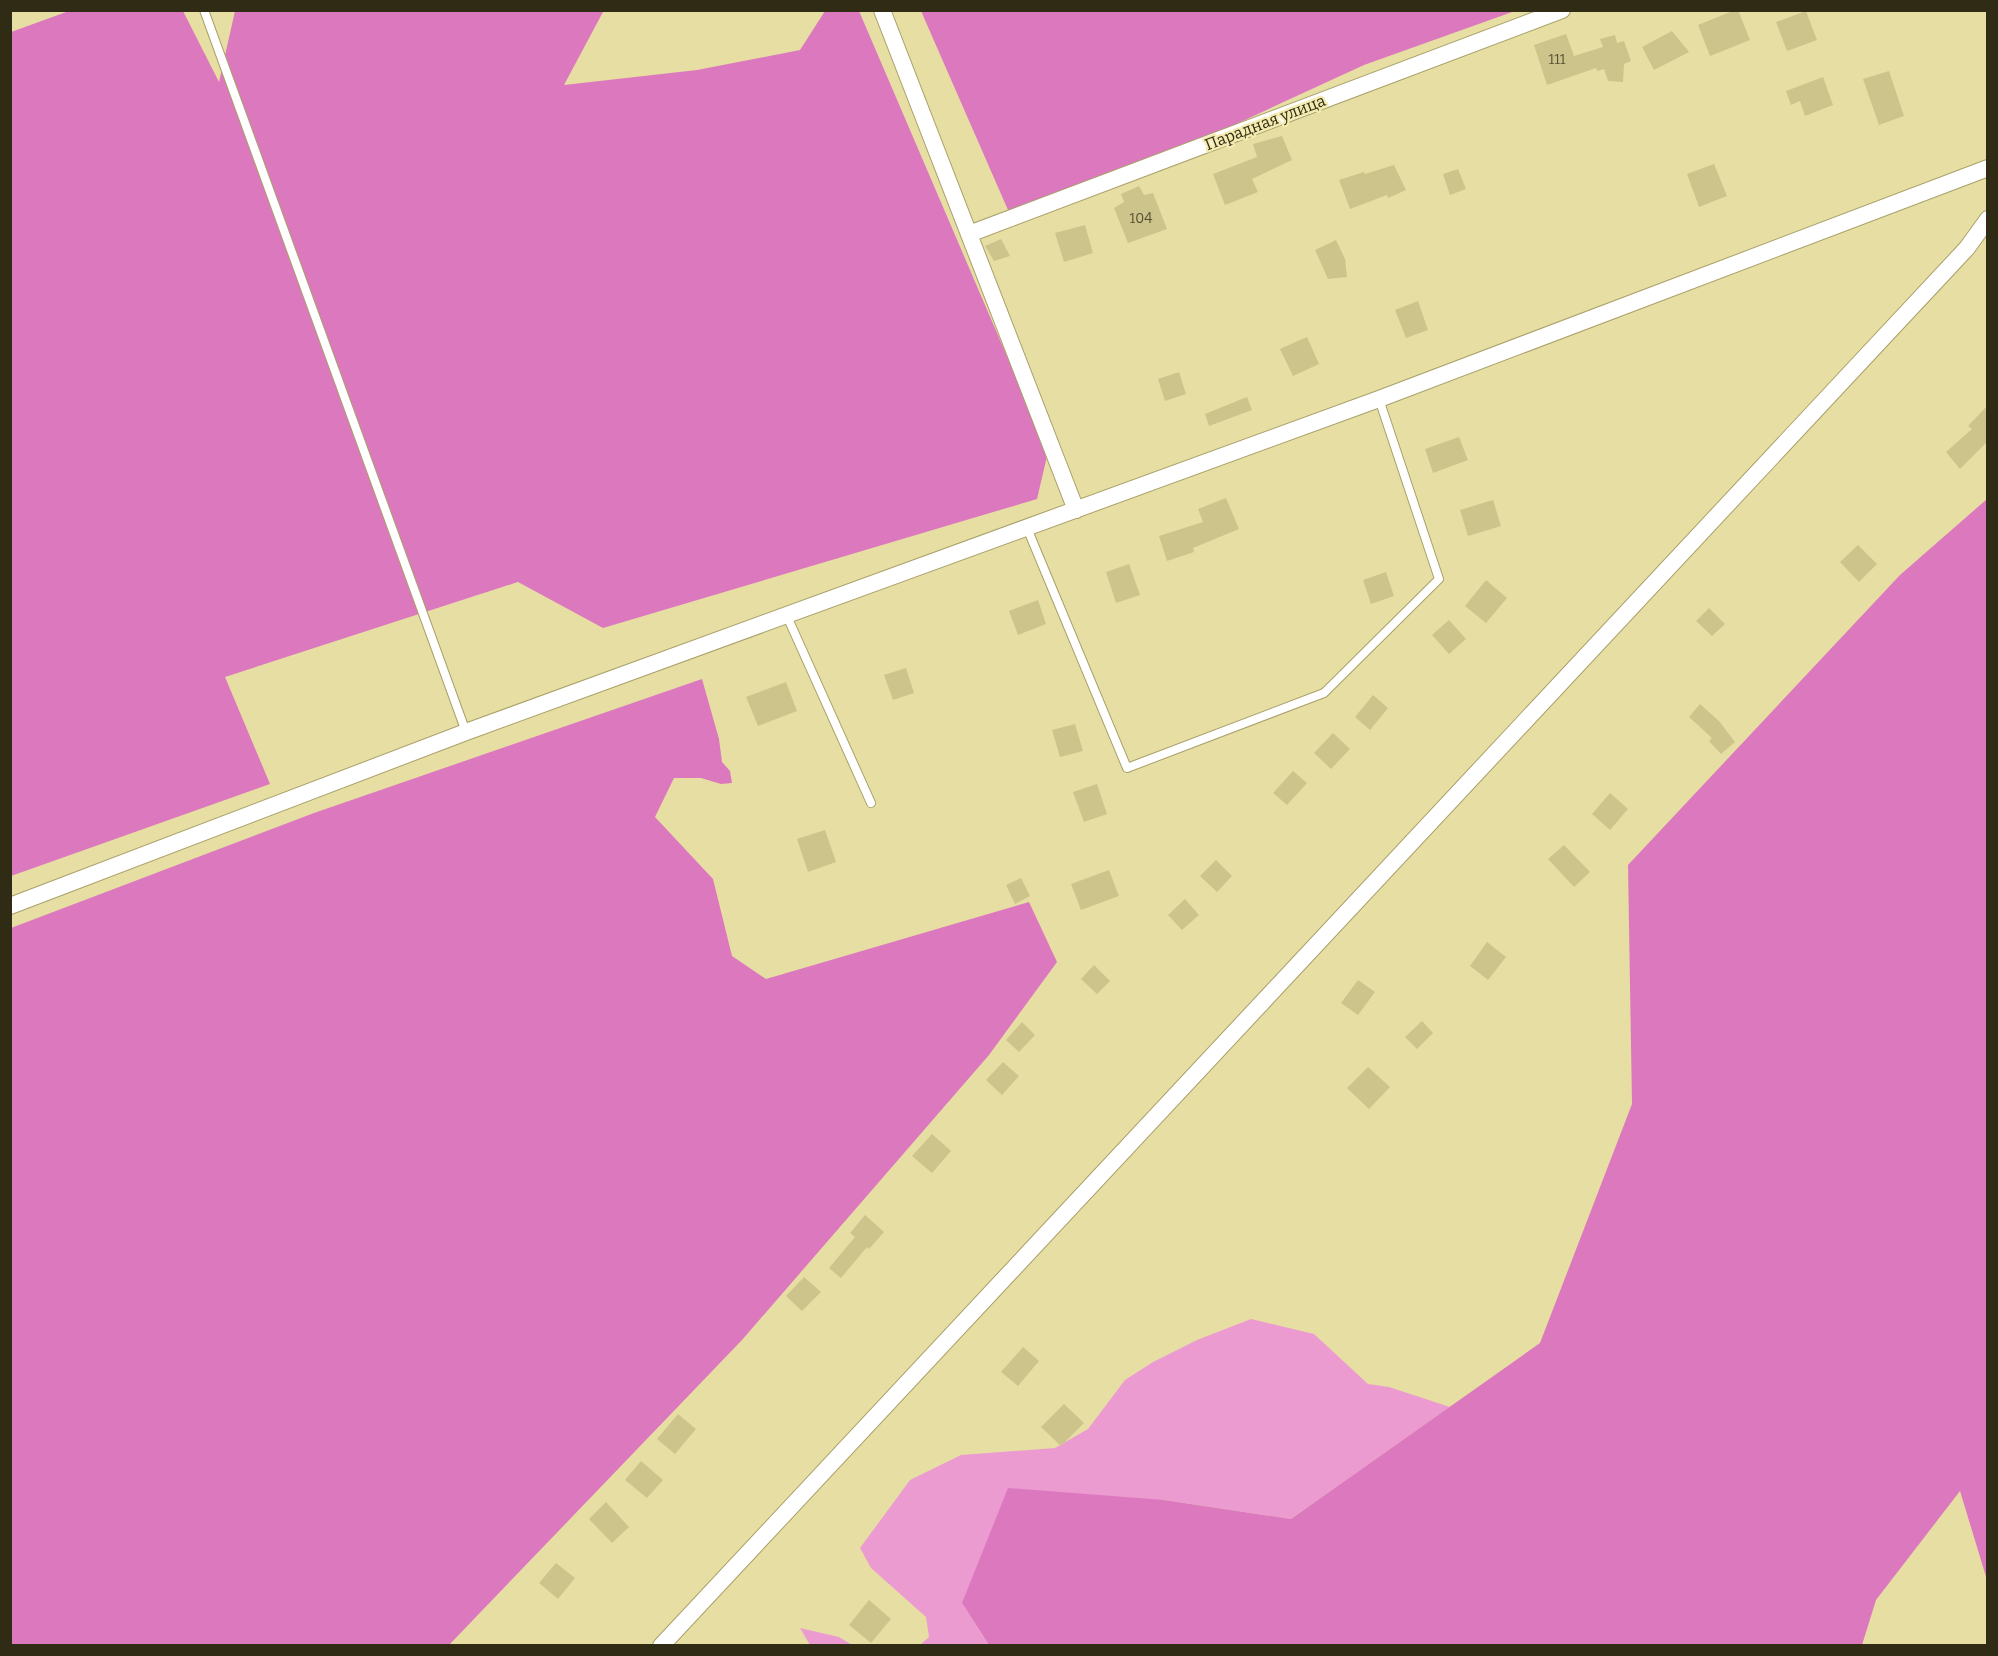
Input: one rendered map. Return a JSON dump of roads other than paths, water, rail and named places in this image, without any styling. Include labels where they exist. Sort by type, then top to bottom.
[{"type":"street","points":[[882,10],[1076,510]]},
{"type":"street","name":"Парадная улица","points":[[969,234],[1562,10]]},
{"type":"street","points":[[10,906],[466,732],[1379,399],[1988,168]]},
{"type":"street","points":[[661,1646],[1967,248],[1988,219]]},
{"type":"lane","points":[[204,10],[466,732]]},
{"type":"lane","points":[[1027,528],[1127,768],[1324,693],[1439,579],[1379,399]]},
{"type":"lane","points":[[786,614],[871,803]]}]
